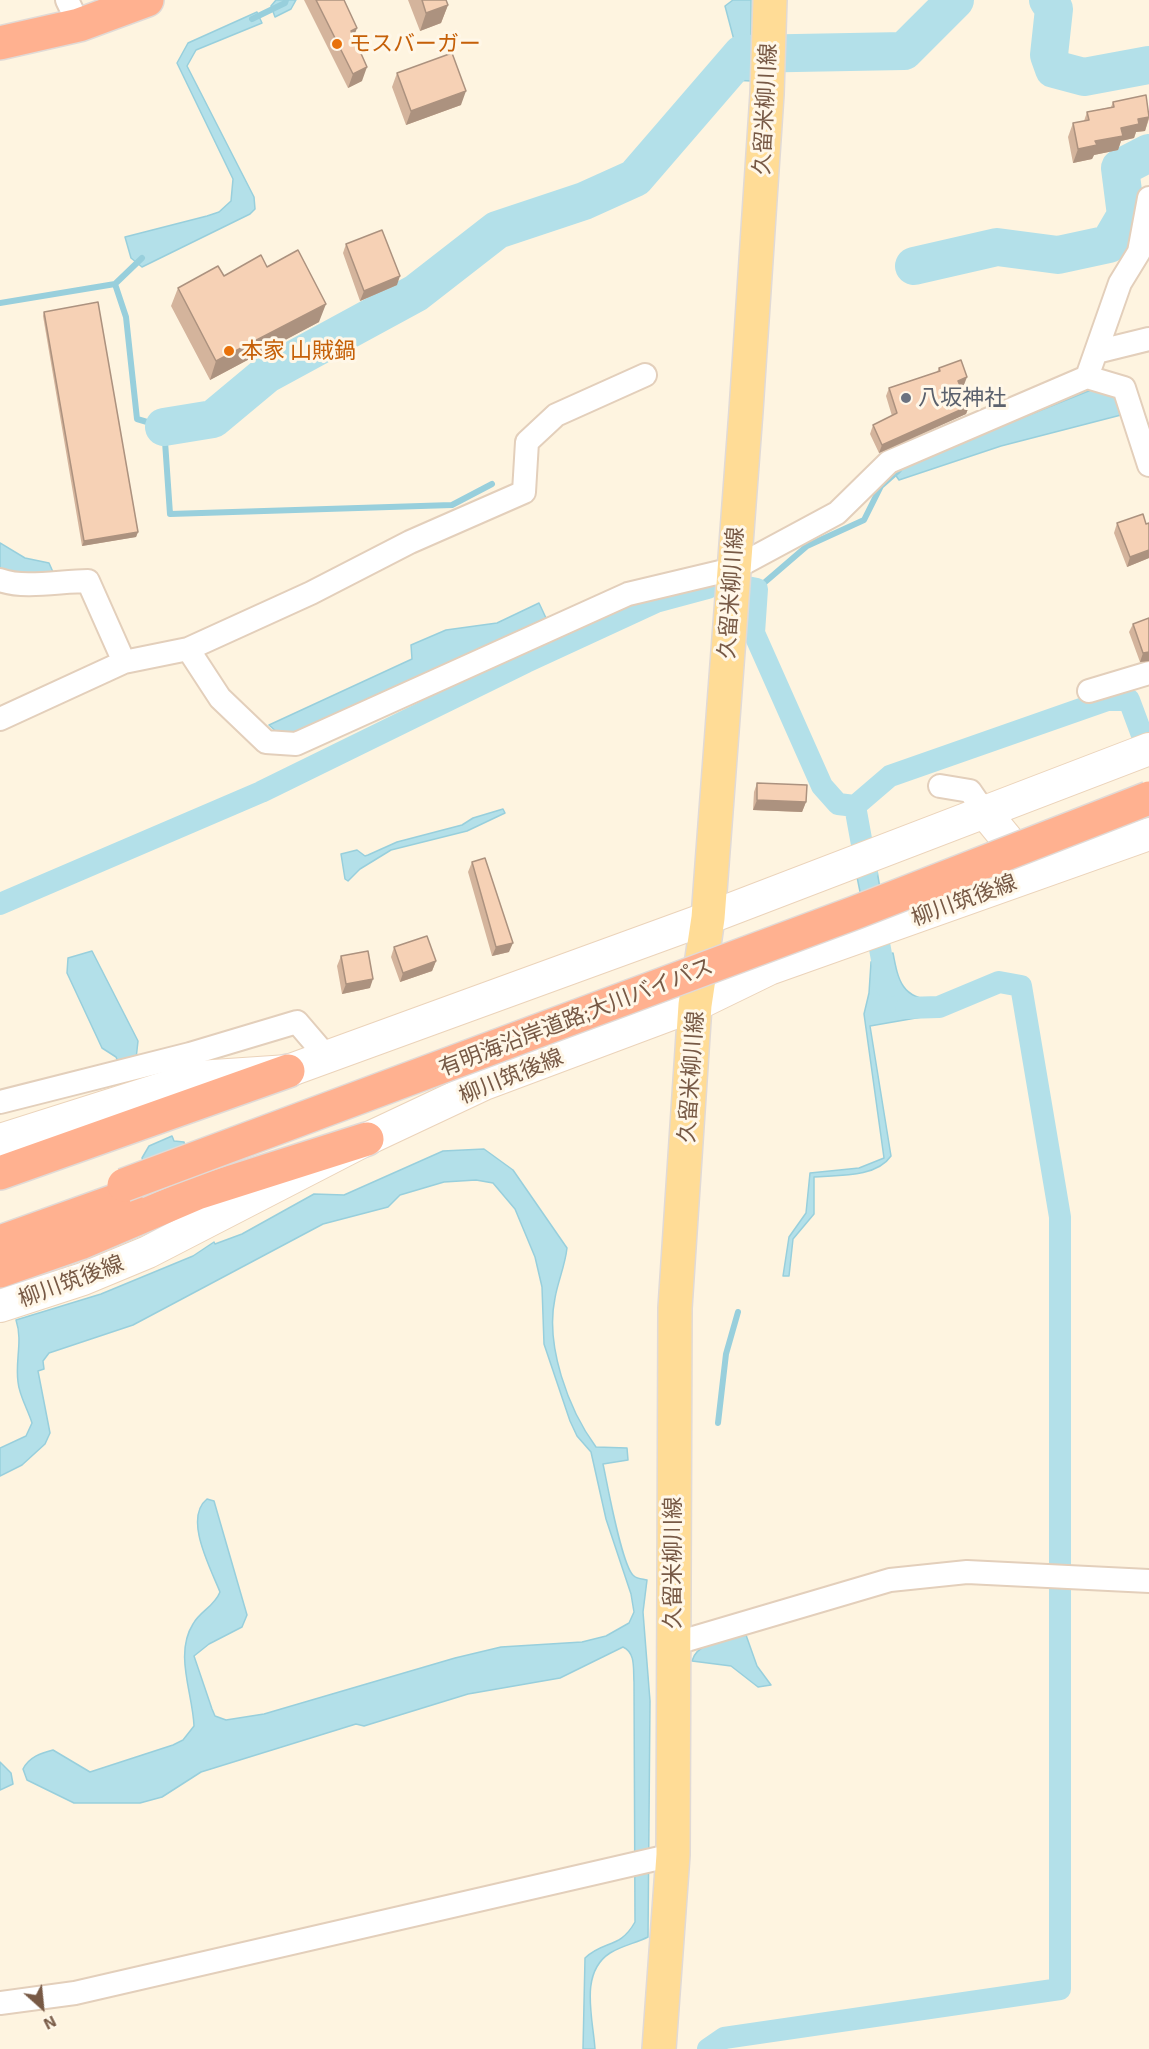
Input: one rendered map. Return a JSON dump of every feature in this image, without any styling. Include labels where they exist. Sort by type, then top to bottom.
[{"type":"highway","points":[[0,43],[73,12],[147,0]]},
{"type":"highway","name":"有明海沿岸道路;大川バイパス","points":[[0,1242],[125,1191],[1149,798]]},
{"type":"highway","name":"有明海沿岸道路;大川バイパス","points":[[0,1229],[125,1191],[1149,812]]},
{"type":"highway","points":[[0,1173],[288,1071]]},
{"type":"highway","points":[[0,1271],[80,1243],[197,1193],[367,1139]]},
{"type":"main road","name":"久留米柳川線","points":[[659,2049],[673,1855],[675,1308],[695,1005],[708,918],[732,569],[746,411],[767,94],[769,13]]},
{"type":"main road","points":[[0,1140],[199,1077],[288,1071],[708,918],[983,810],[1135,754]]},
{"type":"main road","name":"柳川筑後線","points":[[983,810],[1035,874]]},
{"type":"main road","name":"柳川筑後線","points":[[0,1306],[83,1279],[148,1252],[367,1139],[484,1084],[695,1005],[769,969],[1149,834]]},
{"type":"street","points":[[1088,377],[1120,283],[1139,252],[1149,198]]},
{"type":"street","points":[[1096,352],[1149,339]]},
{"type":"street","points":[[0,719],[124,662],[188,649],[311,594],[410,542],[524,492],[526,442],[556,414],[645,375]]},
{"type":"street","points":[[188,649],[220,698],[266,742],[296,744],[628,594],[732,569],[837,513],[889,462],[1088,377],[1124,387],[1149,465]]},
{"type":"street","points":[[0,580],[16,586],[55,581],[88,581],[124,662]]},
{"type":"street","points":[[1089,691],[1149,673]]},
{"type":"street","points":[[940,786],[970,791],[983,810]]},
{"type":"street","points":[[0,1102],[190,1054],[297,1022],[327,1057]]},
{"type":"street","points":[[673,1644],[890,1580],[968,1572],[1149,1581]]},
{"type":"street","points":[[0,2003],[75,1993],[673,1855]]},
{"type":"water","points":[[276,0],[296,0],[291,9],[275,17],[271,6]]},
{"type":"water","points":[[733,0],[751,0],[751,81],[732,80],[679,143],[659,129],[734,40],[725,6]]},
{"type":"water","points":[[257,12],[262,23],[196,50],[187,66],[254,197],[255,209],[250,214],[142,267],[131,258],[125,237],[219,212],[231,201],[233,179],[177,63],[188,43]]},
{"type":"water","points":[[1091,390],[1117,397],[1121,415],[1001,446],[899,480],[892,470]]},
{"type":"water","points":[[0,543],[25,558],[49,563],[53,572],[19,576],[0,569]]},
{"type":"water","points":[[539,603],[546,618],[301,735],[280,735],[269,725],[412,659],[411,645],[446,630],[497,623]]},
{"type":"water","points":[[503,809],[505,813],[467,831],[391,850],[360,869],[348,881],[345,879],[341,854],[357,850],[365,856],[397,842],[462,825],[473,818]]},
{"type":"water","points":[[876,865],[885,917],[866,921],[856,872]]},
{"type":"water","points":[[92,951],[138,1041],[136,1059],[119,1064],[116,1057],[102,1048],[67,973],[68,958]]},
{"type":"water","points":[[893,953],[903,986],[915,996],[934,1000],[939,1014],[870,1026],[891,1156],[884,1163],[866,1172],[814,1177],[814,1214],[793,1239],[789,1276],[783,1276],[789,1237],[806,1213],[810,1173],[859,1168],[884,1158],[864,1014],[869,993],[871,962]]},
{"type":"water","points":[[172,1136],[174,1141],[184,1142],[187,1158],[149,1179],[142,1158],[149,1146]]},
{"type":"water","points":[[484,1149],[513,1170],[567,1248],[556,1292],[553,1316],[556,1356],[568,1396],[596,1447],[627,1448],[628,1460],[603,1464],[629,1570],[634,1576],[647,1580],[643,1612],[650,1701],[648,1937],[610,1953],[600,1962],[594,1972],[590,1997],[595,2049],[583,2049],[585,1958],[592,1952],[618,1941],[635,1922],[634,1667],[630,1653],[623,1647],[560,1678],[468,1694],[364,1726],[356,1724],[201,1772],[162,1797],[140,1803],[74,1803],[27,1780],[23,1769],[32,1759],[53,1750],[90,1772],[173,1745],[183,1740],[194,1726],[186,1674],[185,1648],[193,1624],[220,1592],[198,1531],[200,1508],[207,1499],[214,1501],[247,1615],[242,1627],[209,1644],[194,1656],[215,1716],[226,1720],[264,1714],[455,1658],[501,1647],[582,1642],[606,1636],[629,1623],[634,1612],[631,1594],[606,1519],[591,1452],[577,1436],[570,1421],[544,1344],[542,1287],[535,1257],[515,1209],[493,1183],[476,1180],[444,1182],[400,1195],[388,1207],[323,1224],[133,1325],[49,1353],[43,1361],[44,1369],[38,1371],[50,1433],[45,1444],[22,1465],[0,1476],[0,1448],[26,1436],[32,1423],[19,1387],[17,1374],[19,1335],[16,1320],[101,1294],[193,1256],[214,1242],[215,1244],[242,1234],[314,1194],[344,1195],[443,1151]]},
{"type":"water","points":[[746,1635],[757,1666],[771,1685],[758,1687],[731,1666],[692,1661],[695,1654],[707,1645]]},
{"type":"water","points":[[0,1762],[11,1773],[13,1784],[0,1790]]},
{"type":"building","points":[[316,0],[344,0],[357,28],[351,31],[367,67],[353,74]]},
{"type":"building","points":[[422,0],[446,0],[448,5],[426,13]]},
{"type":"building","points":[[452,53],[466,91],[411,111],[397,73]]},
{"type":"building","points":[[1146,95],[1149,117],[1138,119],[1139,124],[1121,128],[1123,136],[1095,141],[1097,145],[1078,149],[1073,123],[1089,120],[1087,112],[1114,107],[1113,102]]},
{"type":"building","points":[[382,230],[400,276],[364,291],[346,244]]},
{"type":"building","name":"本家 山賊鍋","points":[[298,250],[326,304],[216,361],[178,288],[218,266],[224,276],[261,255],[267,267]]},
{"type":"building","points":[[98,302],[138,532],[84,541],[44,312]]},
{"type":"building","points":[[961,360],[967,377],[958,381],[969,406],[882,445],[873,425],[897,413],[889,388],[940,371],[939,368]]},
{"type":"building","points":[[1143,514],[1146,524],[1149,523],[1149,550],[1130,557],[1117,523]]},
{"type":"building","points":[[1149,618],[1149,652],[1143,653],[1133,624]]},
{"type":"building","points":[[757,783],[807,785],[806,802],[757,800]]},
{"type":"building","points":[[485,858],[513,943],[496,947],[472,862]]},
{"type":"building","points":[[427,936],[436,961],[403,973],[394,947]]},
{"type":"building","points":[[368,951],[373,979],[346,984],[341,956]]},
{"type":"waterway","points":[[252,19],[285,3],[286,0]]},
{"type":"waterway","points":[[164,427],[213,419],[267,374],[416,293],[497,230],[584,201],[635,178],[742,54],[904,51],[955,0]]},
{"type":"waterway","points":[[1048,0],[1054,9],[1049,55],[1054,69],[1084,77],[1149,65]]},
{"type":"waterway","points":[[914,266],[997,247],[1058,255],[1109,244],[1126,215],[1120,168],[1149,153]]},
{"type":"waterway","points":[[142,258],[115,284],[126,317],[137,419],[164,427],[170,514],[452,505],[492,484]]},
{"type":"waterway","points":[[0,303],[115,284]]},
{"type":"waterway","points":[[757,589],[807,546],[864,520],[881,486],[899,470]]},
{"type":"waterway","points":[[742,586],[757,589],[754,633],[822,786],[838,804],[855,806],[890,776],[1107,700],[1129,700],[1149,754]]},
{"type":"waterway","points":[[0,904],[261,792],[526,662],[656,602],[708,588]]},
{"type":"waterway","points":[[855,806],[867,872]]},
{"type":"waterway","points":[[874,916],[887,987]]},
{"type":"waterway","points":[[708,2049],[724,2038],[1060,1989],[1060,1217],[1021,986],[999,982],[939,1007],[906,1008]]},
{"type":"waterway","points":[[718,1423],[726,1354],[738,1312]]},
{"type":"place","name":"モスバーガー","points":[[337,44]]},
{"type":"place","name":"本家 山賊鍋","points":[[229,351]]},
{"type":"place","name":"八坂神社","points":[[906,398]]}]
